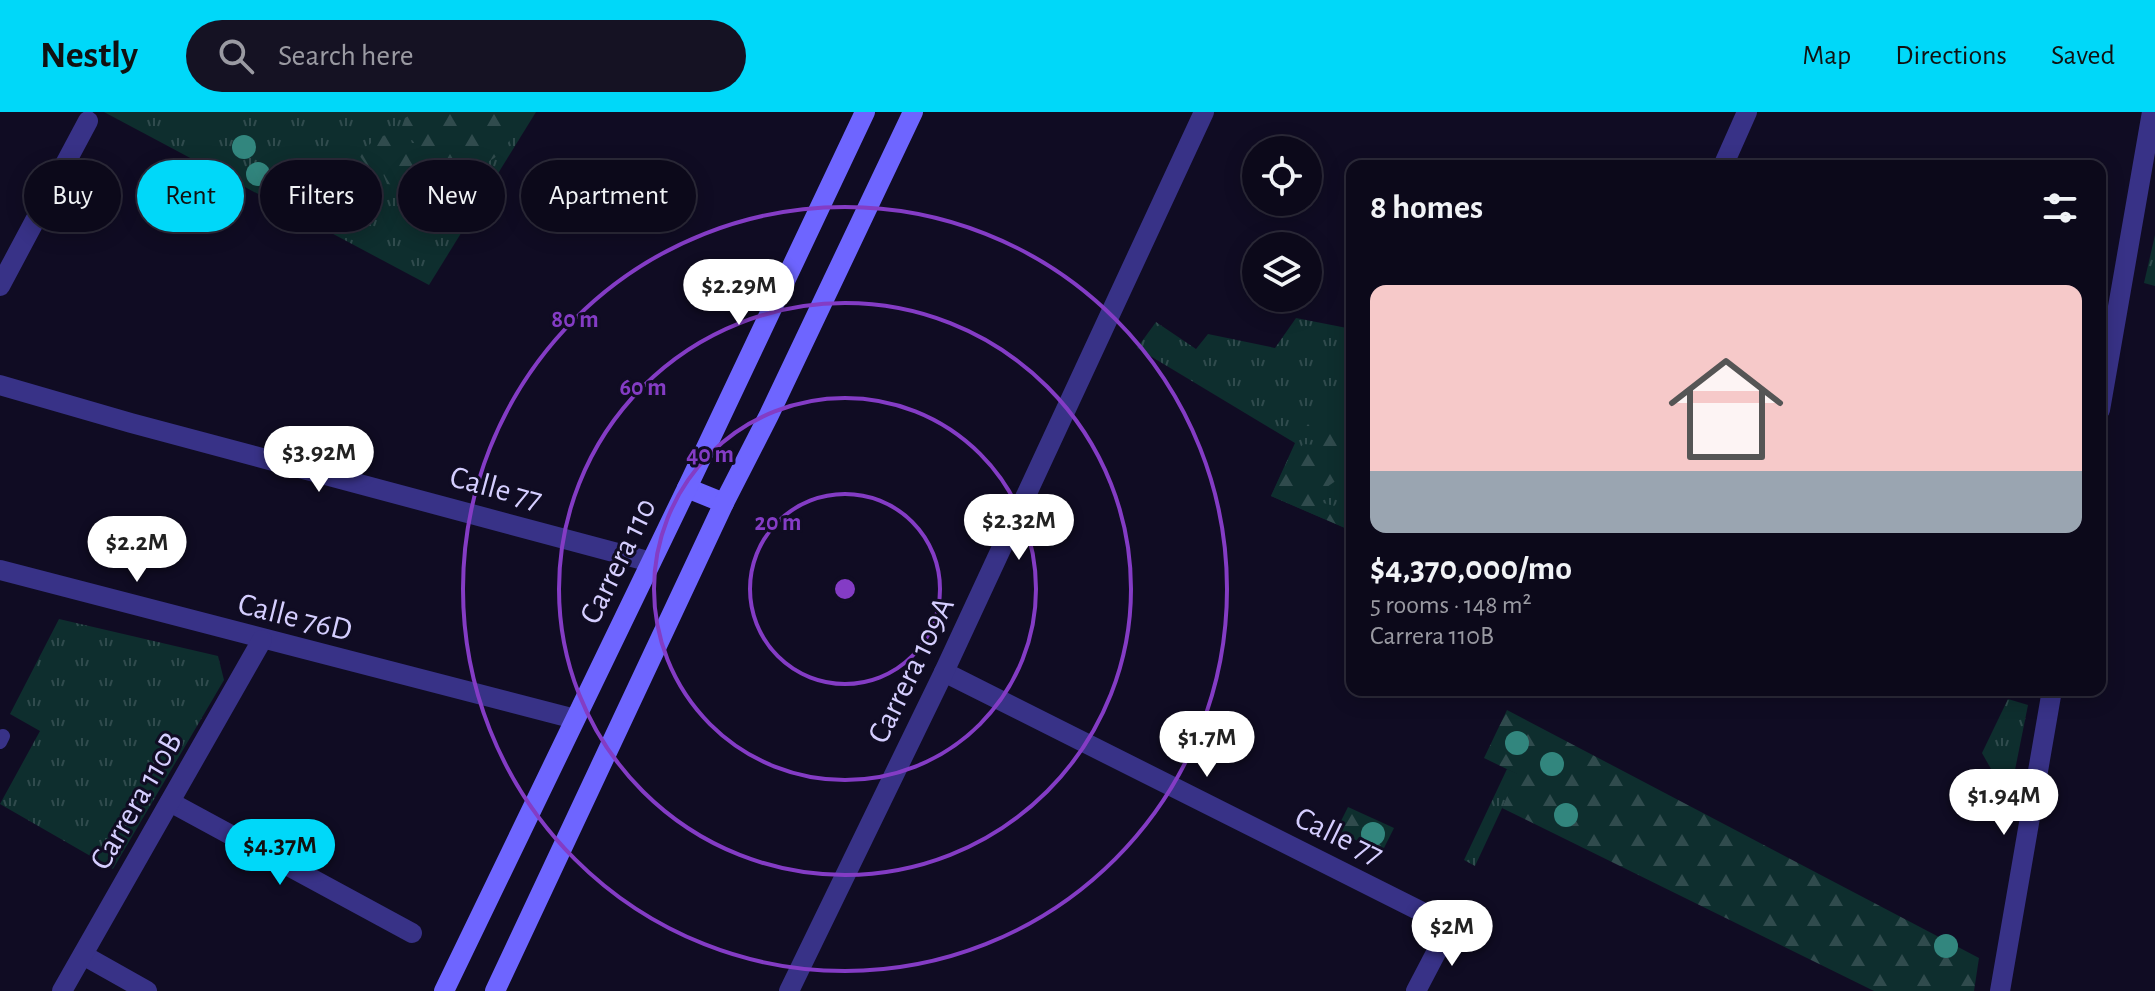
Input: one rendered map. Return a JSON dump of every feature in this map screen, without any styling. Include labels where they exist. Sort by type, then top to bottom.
[{"type":"main road","name":"Carrera 110","points":[[444,991],[865,112]]},
{"type":"main road","points":[[495,991],[724,503],[913,112]]},
{"type":"main road","points":[[687,488],[724,503]]},
{"type":"street","name":"Carrera 109A","points":[[789,991],[944,672],[1204,112]]},
{"type":"street","points":[[1726,160],[1747,112]]},
{"type":"street","points":[[2106,379],[2150,154],[2152,112]]},
{"type":"street","points":[[0,286],[88,121]]},
{"type":"street","name":"Calle 77","points":[[0,385],[651,562]]},
{"type":"street","name":"Calle 76D","points":[[0,570],[575,719]]},
{"type":"street","name":"Carrera 110B","points":[[62,991],[262,640]]},
{"type":"street","name":"Calle 77","points":[[944,672],[1450,926],[1416,991]]},
{"type":"street","points":[[2000,991],[2051,696]]},
{"type":"street","points":[[170,802],[412,933]]},
{"type":"street","points":[[83,955],[147,991]]},
{"type":"green space","points":[[104,112],[536,112],[505,162],[398,160],[398,232],[462,232],[429,285],[329,232],[382,232],[382,160],[260,160],[260,195],[244,187],[244,160],[194,160]]},
{"type":"green space","points":[[190,112],[227,112],[214,128],[197,139]]},
{"type":"green space","points":[[415,112],[428,117],[445,112],[498,112],[520,120],[509,142],[492,160],[434,160],[428,156],[423,160],[398,160],[398,185],[387,184],[382,174],[382,160],[363,160],[359,155],[377,137],[392,134],[402,143],[415,143],[401,129],[405,118]]},
{"type":"green space","points":[[2155,235],[2155,286],[2144,283]]},
{"type":"green space","points":[[1296,318],[1346,328],[1346,528],[1271,496],[1295,443],[1137,348],[1156,322],[1196,349],[1208,334],[1275,348]]},
{"type":"green space","points":[[1346,408],[1346,457],[1343,457],[1346,470],[1321,491],[1320,502],[1334,506],[1340,500],[1346,500],[1346,528],[1271,496],[1293,449],[1300,449],[1303,444],[1316,445],[1315,439],[1303,431],[1308,424],[1311,428],[1322,423],[1330,410]]},
{"type":"green space","points":[[59,619],[218,656],[224,680],[113,869],[0,804],[40,731],[10,714]]},
{"type":"green space","points":[[2008,699],[2028,705],[2015,770],[1995,776],[1982,753]]},
{"type":"green space","points":[[1507,710],[1979,958],[1974,991],[1874,991],[1502,808],[1517,774],[1484,758]]},
{"type":"green space","points":[[1507,769],[1518,774],[1475,866],[1464,860]]},
{"type":"green space","points":[[1348,807],[1394,828],[1382,852],[1336,831]]}]
